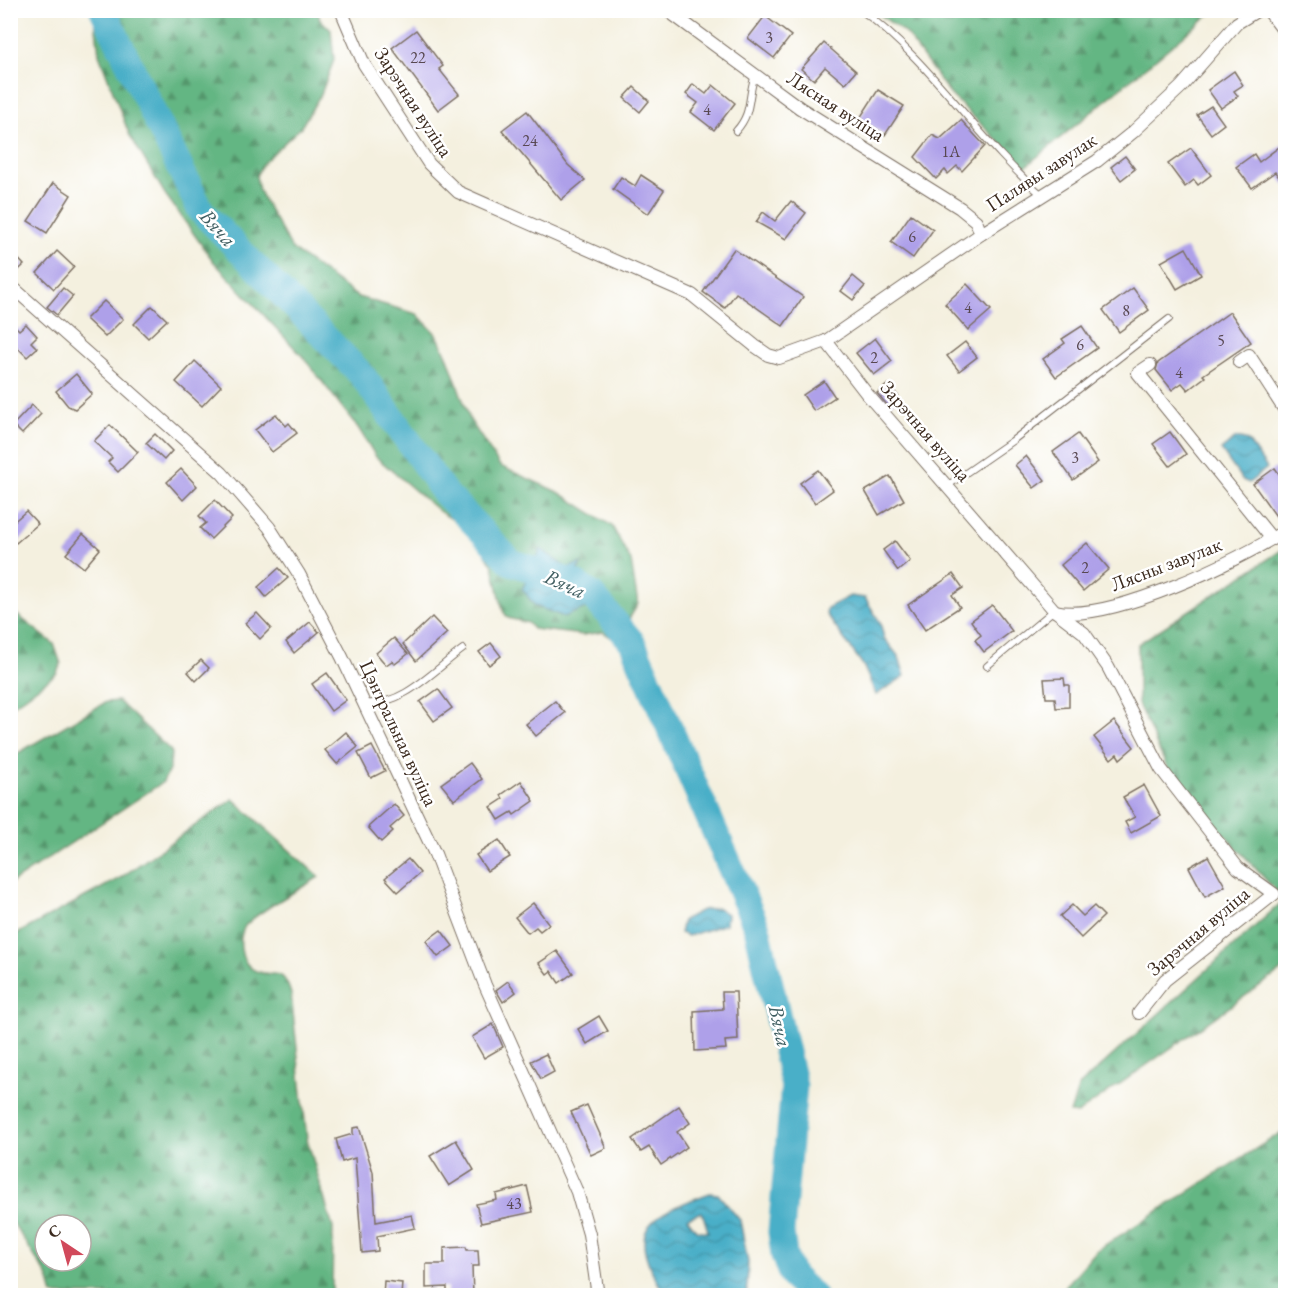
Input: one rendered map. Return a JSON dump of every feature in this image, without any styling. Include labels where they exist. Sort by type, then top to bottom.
[{"type":"street","name":"Зарэчная вуліца","points":[[341,10],[364,64],[429,164],[458,192],[693,295],[768,356],[779,358],[826,341],[1054,610],[1084,633],[1108,668],[1168,778],[1238,868],[1274,894],[1165,980],[1139,1013]]},
{"type":"street","name":"Лясная вуліца","points":[[667,10],[820,120],[960,208],[976,221],[981,234]]},
{"type":"street","name":"Палявы завулак","points":[[826,341],[981,234],[1097,160],[1133,132],[1181,87],[1238,23],[1258,10]]},
{"type":"street","points":[[1268,10],[1286,34]]},
{"type":"street","name":"Цэнтральная вуліца","points":[[10,285],[193,446],[248,500],[299,574],[364,703],[435,854],[485,985],[577,1192],[589,1234],[598,1296]]},
{"type":"street","points":[[1239,362],[1249,356],[1286,412]]},
{"type":"street","points":[[1150,365],[1138,373],[1272,539]]},
{"type":"street","name":"Лясны завулак","points":[[1054,610],[1064,613],[1097,609],[1166,589],[1222,566],[1286,531]]},
{"type":"lane","points":[[861,10],[901,42],[958,109],[1043,196]]},
{"type":"lane","points":[[736,131],[747,119],[749,92],[755,75]]},
{"type":"lane","points":[[947,486],[1012,441],[1169,319]]},
{"type":"lane","points":[[987,666],[1054,610]]},
{"type":"lane","points":[[364,703],[386,703],[398,697],[463,649]]},
{"type":"green space","points":[[94,11],[319,11],[319,18],[331,30],[334,60],[321,94],[301,127],[263,163],[256,176],[259,191],[292,249],[358,297],[417,314],[437,335],[448,358],[470,420],[500,466],[560,493],[612,526],[631,561],[638,604],[618,637],[612,638],[603,632],[583,635],[533,629],[528,623],[508,618],[503,611],[493,566],[473,532],[440,512],[376,457],[359,429],[303,357],[214,262],[165,194],[129,134],[99,54]]},
{"type":"green space","points":[[875,11],[1210,11],[1210,14],[1025,167],[950,94],[907,35]]},
{"type":"green space","points":[[1285,548],[1285,968],[1077,1114],[1070,1113],[1079,1086],[1284,900],[1170,774],[1138,704],[1138,644]]},
{"type":"green space","points":[[11,610],[54,644],[61,664],[56,674],[11,707]]},
{"type":"green space","points":[[118,701],[171,751],[170,768],[163,782],[11,883],[11,757],[106,702]]},
{"type":"green space","points":[[233,799],[319,877],[251,920],[243,931],[241,946],[244,959],[250,967],[256,971],[281,976],[285,979],[291,994],[307,1139],[333,1228],[332,1295],[53,1295],[45,1273],[93,1273],[93,1213],[33,1213],[33,1254],[11,1220],[11,937],[120,878]]},
{"type":"green space","points":[[1285,1130],[1285,1295],[1062,1295],[1064,1288],[1097,1250]]},
{"type":"water","points":[[1236,438],[1248,441],[1267,468],[1249,483],[1242,480],[1221,450]]},
{"type":"water","points":[[541,549],[567,568],[581,563],[574,583],[592,595],[588,607],[564,617],[535,606],[522,589]]},
{"type":"water","points":[[850,596],[865,598],[880,622],[884,638],[899,657],[905,676],[876,695],[863,665],[826,614],[827,608]]},
{"type":"water","points":[[718,908],[727,914],[726,924],[688,936],[680,933],[683,920],[702,910]]},
{"type":"water","points":[[710,1193],[718,1194],[740,1220],[748,1262],[747,1295],[665,1295],[652,1272],[644,1240],[648,1228],[656,1218]],"holes":[[[702,1212],[708,1232],[696,1230],[687,1218]]]},
{"type":"building","points":[[765,16],[791,36],[774,58],[748,38]]},
{"type":"building","points":[[416,30],[443,66],[439,69],[459,94],[438,110],[392,48]]},
{"type":"building","points":[[824,43],[856,71],[845,84],[825,67],[814,80],[801,69]]},
{"type":"building","points":[[1234,71],[1243,85],[1234,91],[1238,96],[1221,108],[1208,90]]},
{"type":"building","points":[[693,84],[706,94],[713,85],[735,103],[714,130],[691,112],[698,103],[686,94]]},
{"type":"building","points":[[634,87],[649,101],[640,112],[624,98]]},
{"type":"building","points":[[878,90],[904,106],[885,135],[860,118]]},
{"type":"building","points":[[1211,106],[1224,124],[1211,134],[1197,115]]},
{"type":"building","points":[[527,111],[568,165],[585,180],[561,200],[502,130]]},
{"type":"building","points":[[961,120],[985,146],[962,171],[957,166],[948,174],[945,170],[936,179],[915,157],[932,135],[940,139]]},
{"type":"building","points":[[1286,142],[1286,186],[1275,172],[1252,188],[1236,167],[1254,154],[1259,162]]},
{"type":"building","points":[[1191,148],[1211,175],[1198,185],[1194,180],[1185,187],[1168,164]]},
{"type":"building","points":[[1125,156],[1135,169],[1121,180],[1111,167]]},
{"type":"building","points":[[641,175],[664,190],[648,214],[613,189],[621,177],[635,186]]},
{"type":"building","points":[[53,183],[71,195],[47,233],[28,221]]},
{"type":"building","points":[[791,201],[806,213],[786,239],[756,222],[763,212],[775,221]]},
{"type":"building","points":[[911,214],[933,230],[913,258],[891,242]]},
{"type":"building","points":[[1186,248],[1201,275],[1177,289],[1161,262]]},
{"type":"building","points":[[734,249],[803,297],[783,326],[736,293],[725,308],[703,292]]},
{"type":"building","points":[[10,250],[24,265],[11,277],[10,277]]},
{"type":"building","points":[[57,251],[74,267],[54,289],[37,273]]},
{"type":"building","points":[[853,276],[865,286],[853,300],[841,291]]},
{"type":"building","points":[[967,284],[991,310],[968,330],[945,304]]},
{"type":"building","points":[[63,288],[73,296],[57,315],[47,307]]},
{"type":"building","points":[[1133,288],[1149,310],[1119,332],[1103,310]]},
{"type":"building","points":[[104,301],[123,319],[105,337],[86,319]]},
{"type":"building","points":[[152,306],[167,320],[148,338],[134,324]]},
{"type":"building","points":[[1230,312],[1251,342],[1203,375],[1205,377],[1188,390],[1182,383],[1172,390],[1156,370],[1158,363]]},
{"type":"building","points":[[10,321],[19,330],[26,324],[37,336],[31,342],[37,348],[27,357],[10,340]]},
{"type":"building","points":[[1082,326],[1097,348],[1056,377],[1043,359],[1065,343],[1062,339]]},
{"type":"building","points":[[875,338],[892,361],[874,375],[856,353]]},
{"type":"building","points":[[965,342],[977,357],[959,371],[947,356]]},
{"type":"building","points":[[195,361],[221,386],[202,406],[176,382]]},
{"type":"building","points":[[76,374],[92,394],[75,409],[68,406],[56,391]]},
{"type":"building","points":[[824,381],[835,397],[814,411],[803,395]]},
{"type":"building","points":[[888,384],[899,397],[888,406],[877,393]]},
{"type":"building","points":[[32,405],[41,414],[22,434],[13,425]]},
{"type":"building","points":[[276,414],[286,426],[289,423],[297,433],[272,452],[255,430]]},
{"type":"building","points":[[110,425],[138,452],[118,472],[108,462],[112,458],[94,441]]},
{"type":"building","points":[[1170,432],[1186,454],[1170,466],[1153,444]]},
{"type":"building","points":[[155,434],[172,451],[164,460],[146,443]]},
{"type":"building","points":[[1078,434],[1098,462],[1073,480],[1053,452]]},
{"type":"building","points":[[1026,456],[1045,480],[1034,488],[1015,465]]},
{"type":"building","points":[[1275,468],[1286,484],[1286,514],[1278,519],[1253,484]]},
{"type":"building","points":[[181,469],[197,486],[183,500],[167,482]]},
{"type":"building","points":[[818,470],[833,490],[815,503],[800,483]]},
{"type":"building","points":[[890,476],[904,500],[879,515],[865,491]]},
{"type":"building","points":[[215,500],[232,518],[211,539],[200,528],[206,523],[199,516]]},
{"type":"building","points":[[26,511],[38,524],[16,543],[10,536],[10,525]]},
{"type":"building","points":[[83,534],[100,549],[84,568],[66,554]]},
{"type":"building","points":[[895,541],[910,561],[898,571],[883,550]]},
{"type":"building","points":[[1087,543],[1109,569],[1083,591],[1061,565]]},
{"type":"building","points":[[279,568],[288,578],[266,597],[258,587]]},
{"type":"building","points":[[953,574],[963,588],[952,595],[960,607],[925,630],[908,605]]},
{"type":"building","points":[[992,605],[1012,631],[984,652],[975,640],[981,635],[971,621]]},
{"type":"building","points":[[257,613],[271,628],[260,639],[245,623]]},
{"type":"building","points":[[432,617],[447,633],[416,661],[403,644]]},
{"type":"building","points":[[310,622],[319,632],[294,653],[286,642]]},
{"type":"building","points":[[394,638],[408,654],[395,664],[392,661],[386,665],[376,653]]},
{"type":"building","points":[[491,643],[501,656],[489,665],[479,652]]},
{"type":"building","points":[[201,660],[209,668],[196,681],[188,672]]},
{"type":"building","points":[[327,673],[346,700],[331,711],[312,684]]},
{"type":"building","points":[[1064,678],[1065,685],[1069,685],[1069,707],[1056,708],[1055,698],[1046,698],[1044,679]]},
{"type":"building","points":[[438,689],[452,708],[434,721],[420,702]]},
{"type":"building","points":[[555,701],[565,713],[536,736],[526,724]]},
{"type":"building","points":[[1114,721],[1134,747],[1120,759],[1117,754],[1111,759],[1094,737]]},
{"type":"building","points":[[346,732],[358,747],[337,764],[325,750]]},
{"type":"building","points":[[372,746],[385,771],[371,778],[358,753]]},
{"type":"building","points":[[470,763],[482,779],[454,800],[441,784]]},
{"type":"building","points":[[521,781],[534,801],[514,815],[512,812],[499,820],[491,807],[503,799],[501,795]]},
{"type":"building","points":[[1144,785],[1161,816],[1131,833],[1125,822],[1135,817],[1123,797]]},
{"type":"building","points":[[394,804],[404,816],[390,828],[393,831],[381,842],[368,827]]},
{"type":"building","points":[[499,840],[510,857],[487,871],[476,855]]},
{"type":"building","points":[[1208,856],[1225,886],[1205,897],[1189,867]]},
{"type":"building","points":[[408,859],[420,873],[398,892],[385,878]]},
{"type":"building","points":[[533,903],[549,924],[540,931],[536,927],[528,933],[515,917]]},
{"type":"building","points":[[1072,905],[1083,916],[1094,906],[1104,916],[1081,938],[1060,916]]},
{"type":"building","points":[[441,930],[453,946],[438,957],[426,941]]},
{"type":"building","points":[[557,951],[573,973],[559,983],[551,971],[547,974],[539,963]]},
{"type":"building","points":[[508,981],[516,992],[503,1002],[496,990]]},
{"type":"building","points":[[722,992],[736,992],[738,1040],[725,1041],[726,1049],[695,1051],[694,1011],[723,1009]]},
{"type":"building","points":[[599,1016],[608,1031],[587,1044],[578,1029]]},
{"type":"building","points":[[493,1024],[503,1047],[484,1058],[472,1037]]},
{"type":"building","points":[[546,1054],[554,1072],[541,1079],[531,1061]]},
{"type":"building","points":[[587,1105],[606,1148],[591,1155],[571,1112]]},
{"type":"building","points":[[679,1106],[690,1123],[677,1132],[687,1147],[661,1165],[649,1147],[641,1152],[632,1139]]},
{"type":"building","points":[[359,1127],[373,1172],[376,1222],[412,1215],[415,1228],[377,1236],[378,1251],[362,1253],[355,1158],[342,1162],[336,1139],[353,1134],[353,1128]]},
{"type":"building","points":[[456,1140],[474,1170],[449,1186],[430,1156]]},
{"type":"building","points":[[527,1186],[533,1212],[481,1223],[476,1204],[497,1200],[496,1194]]},
{"type":"building","points":[[466,1247],[467,1250],[478,1250],[479,1266],[472,1266],[473,1296],[447,1296],[447,1287],[426,1288],[426,1264],[444,1264],[444,1248]]},
{"type":"building","points":[[384,1281],[402,1283],[401,1296],[383,1296]]},
{"type":"waterway","name":"Вяча","points":[[103,10],[201,211],[362,375],[444,492],[511,562],[574,583],[592,595],[632,642],[757,928],[794,1086],[781,1232],[784,1255],[792,1276],[813,1296]]}]
